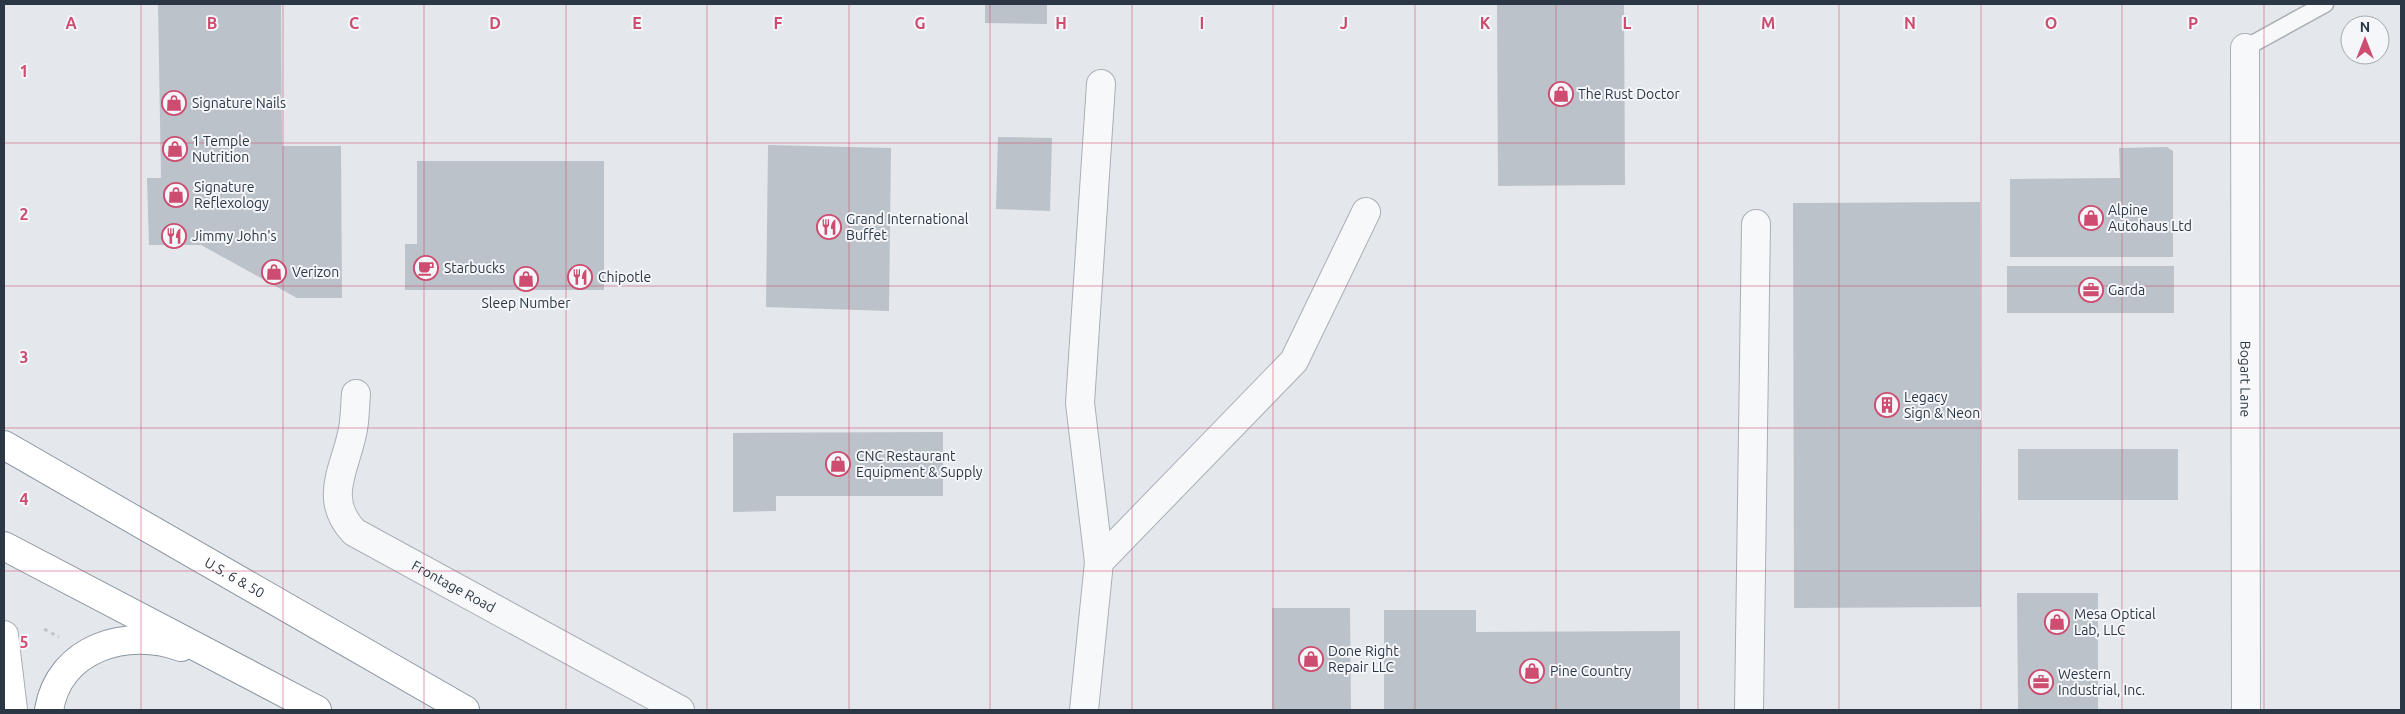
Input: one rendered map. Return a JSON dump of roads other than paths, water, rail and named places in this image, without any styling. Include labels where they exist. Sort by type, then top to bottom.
[{"type":"main road","name":"U.S. 6 & 50","points":[[4,445],[465,710]]},
{"type":"main road","points":[[4,546],[311,707]]},
{"type":"main road","points":[[4,635],[12,710]]},
{"type":"main road","points":[[49,710],[60,678],[81,658],[96,648],[119,640],[143,640],[177,645],[218,660],[311,707]]},
{"type":"street","name":"Bogart Lane","points":[[2245,48],[2246,710]]},
{"type":"street","points":[[1084,710],[1099,562],[1080,403],[1100,84]]},
{"type":"street","points":[[1099,562],[1294,361],[1366,212]]},
{"type":"street","points":[[1749,710],[1756,224]]},
{"type":"street","name":"Frontage Road","points":[[356,394],[353,428],[339,473],[337,492],[337,504],[346,524],[354,532],[680,710]]},
{"type":"lane","points":[[2245,48],[2325,4]]},
{"type":"place","name":"The Rust Doctor","points":[[1561,94]]},
{"type":"place","name":"Signature Nails","points":[[174,103]]},
{"type":"place","name":"1 Temple Nutrition","points":[[175,149]]},
{"type":"place","name":"Signature Reflexology","points":[[176,195]]},
{"type":"place","name":"Alpine Autohaus Ltd","points":[[2091,218]]},
{"type":"place","name":"Grand International Buffet","points":[[829,227]]},
{"type":"place","name":"Jimmy John's","points":[[174,236]]},
{"type":"place","name":"Starbucks","points":[[426,268]]},
{"type":"place","name":"Verizon","points":[[274,272]]},
{"type":"place","name":"Chipotle","points":[[580,277]]},
{"type":"place","name":"Sleep Number","points":[[526,279]]},
{"type":"place","name":"Garda","points":[[2091,290]]},
{"type":"place","name":"Legacy Sign & Neon","points":[[1887,405]]},
{"type":"place","name":"CNC Restaurant Equipment & Supply","points":[[838,464]]},
{"type":"place","name":"Mesa Optical Lab, LLC","points":[[2057,622]]},
{"type":"place","name":"Done Right Repair LLC","points":[[1311,659]]},
{"type":"place","name":"Pine Country","points":[[1532,671]]},
{"type":"place","name":"Western Industrial, Inc.","points":[[2041,682]]}]
